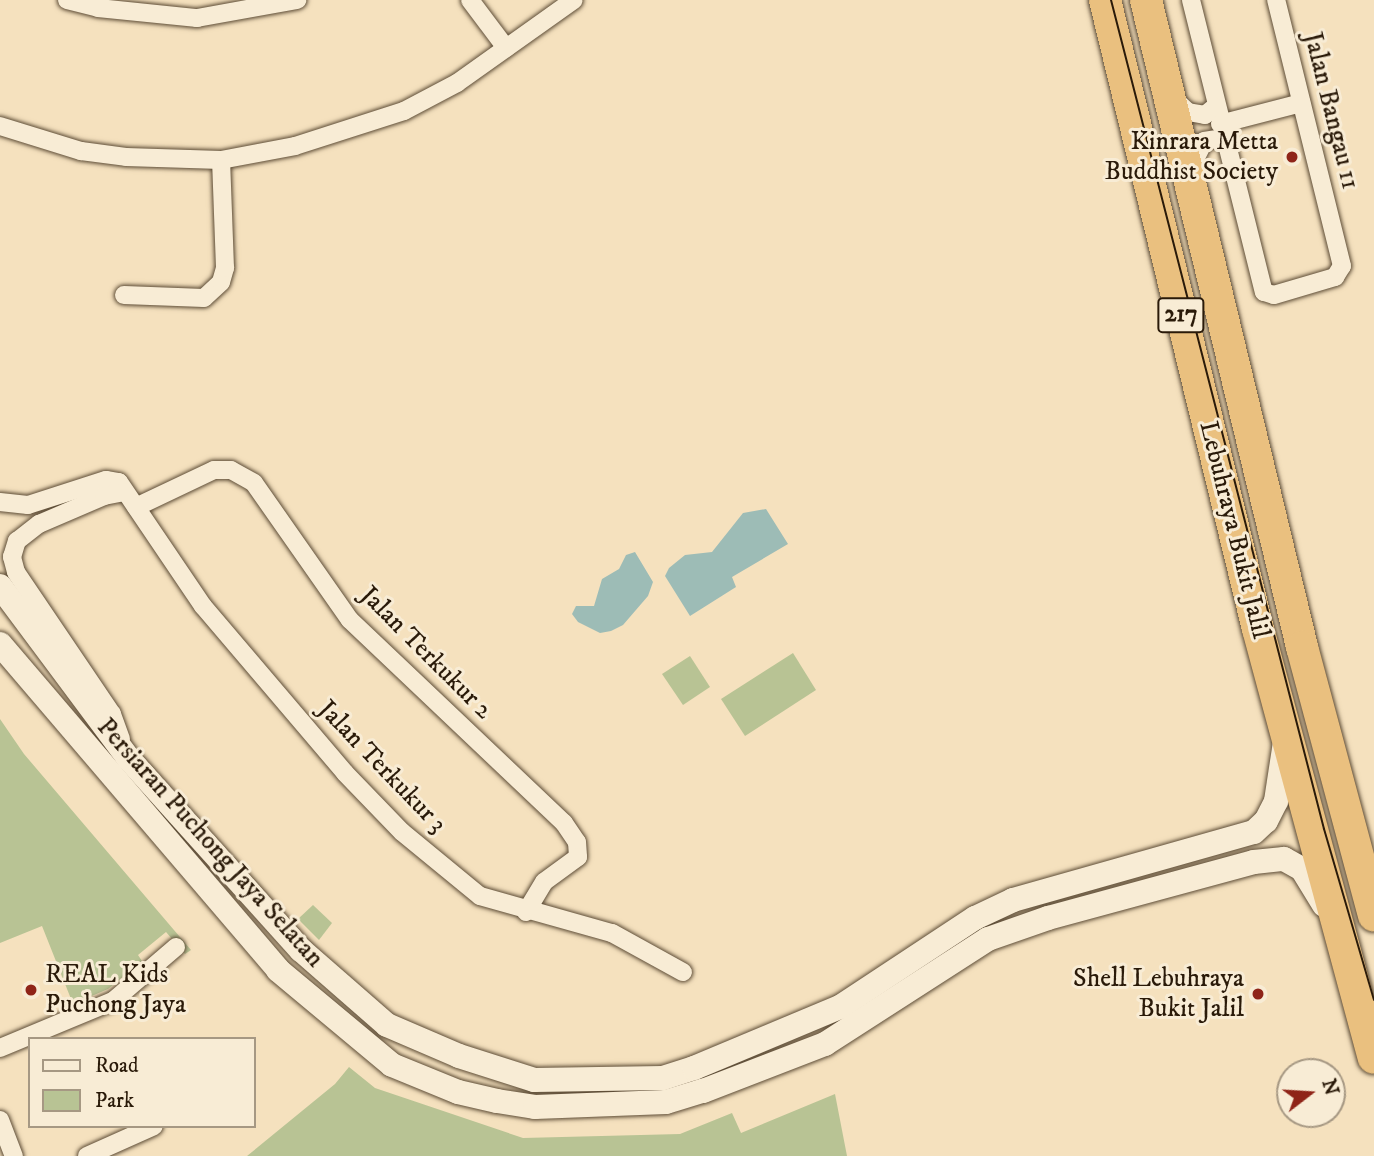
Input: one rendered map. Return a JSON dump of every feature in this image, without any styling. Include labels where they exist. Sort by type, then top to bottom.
[{"type":"highway","name":"Lebuhraya Bukit Jalil","points":[[1105,0],[1286,738],[1374,1058]]},
{"type":"highway","name":"Lebuhraya Bukit Jalil","points":[[1146,0],[1302,647],[1374,916]]},
{"type":"main road","name":"Persiaran Puchong Jaya Selatan","points":[[0,586],[128,758],[301,950],[387,1025],[459,1056],[534,1080],[663,1078],[729,1056],[841,1007],[975,918],[1013,900],[1254,832],[1266,821],[1276,801],[1286,738]]},
{"type":"main road","points":[[4,658],[42,645]]},
{"type":"main road","name":"Persiaran Puchong Jaya Selatan","points":[[4,658],[278,970],[392,1065],[458,1092],[497,1101],[535,1107],[666,1102],[750,1075],[854,1029],[988,939],[1163,885],[1254,862],[1284,859],[1302,869],[1314,882],[1339,937]]},
{"type":"main road","points":[[1156,860],[1163,885]]},
{"type":"street","points":[[67,0],[97,8],[197,18],[297,0]]},
{"type":"street","points":[[470,0],[506,48]]},
{"type":"street","points":[[0,126],[81,151],[221,160],[295,146],[371,124],[457,83],[574,0]]},
{"type":"street","name":"Jalan Bangau 11","points":[[1191,0],[1215,107],[1264,292],[1274,295],[1335,277],[1342,266],[1276,0]]},
{"type":"street","points":[[1167,91],[1188,112],[1205,115],[1215,107]]},
{"type":"street","points":[[1187,179],[1197,147],[1222,131],[1301,103]]},
{"type":"street","points":[[124,295],[204,298],[221,282],[225,268],[221,160]]},
{"type":"street","name":"Jalan Terkukur 2","points":[[136,507],[214,470],[231,470],[254,483],[350,620],[564,823],[577,842],[578,857],[544,882],[526,912]]},
{"type":"street","points":[[0,502],[29,505],[106,480],[119,482],[125,492],[104,496],[39,524],[17,541],[12,556],[16,572],[112,714],[128,758]]},
{"type":"street","name":"Jalan Terkukur 3","points":[[125,492],[203,606],[355,783],[402,832],[480,896],[526,912],[612,933],[683,972]]},
{"type":"street","points":[[0,1048],[113,1001],[176,947]]},
{"type":"street","points":[[0,1121],[14,1156]]},
{"type":"street","points":[[87,1156],[150,1128]]},
{"type":"green space","points":[[793,653],[816,690],[745,736],[721,699]]},
{"type":"green space","points":[[690,656],[710,687],[683,705],[662,674]]},
{"type":"green space","points":[[0,719],[24,754],[191,950],[185,954],[166,932],[138,955],[142,961],[108,989],[73,1004],[42,926],[0,943]]},
{"type":"green space","points":[[313,905],[332,923],[319,940],[298,919]]},
{"type":"green space","points":[[349,1067],[375,1088],[523,1138],[680,1134],[732,1113],[741,1133],[835,1094],[847,1156],[247,1156],[335,1084]]},
{"type":"water","points":[[766,509],[788,544],[732,577],[736,587],[690,616],[665,576],[669,568],[685,555],[712,552],[743,513]]},
{"type":"water","points":[[635,552],[653,582],[648,596],[623,625],[611,631],[600,633],[578,622],[572,614],[576,606],[594,606],[602,579],[619,569],[626,555]]},
{"type":"tram line","points":[[1111,0],[1324,829],[1374,1000]]},
{"type":"place","name":"Kinrara Metta Buddhist Society","points":[[1292,157]]},
{"type":"place","name":"REAL Kids Puchong Jaya","points":[[31,990]]},
{"type":"place","name":"Shell Lebuhraya Bukit Jalil","points":[[1258,994]]}]
